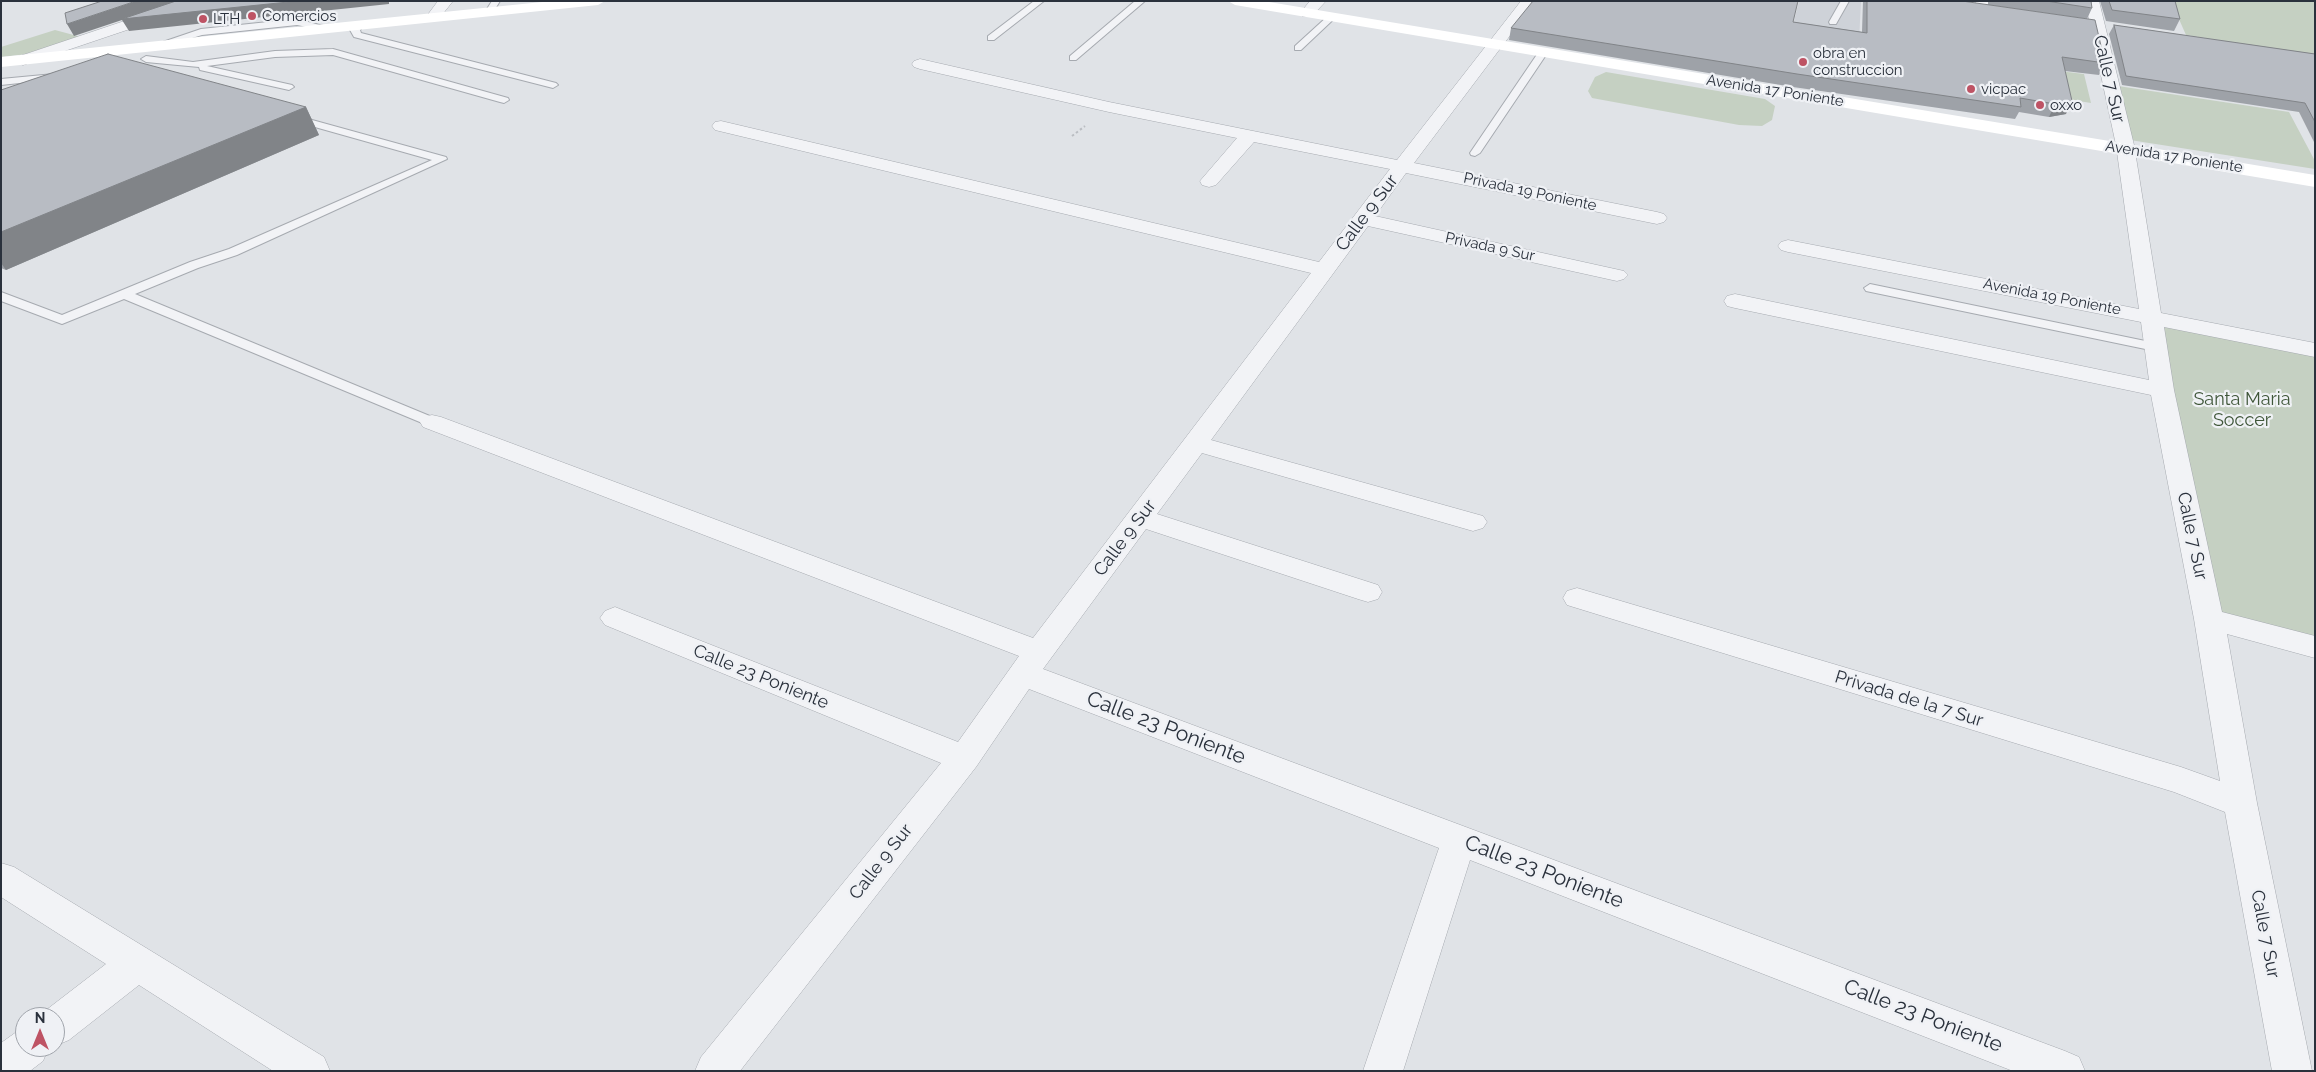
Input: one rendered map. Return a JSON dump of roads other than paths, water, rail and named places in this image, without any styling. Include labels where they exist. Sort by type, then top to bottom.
[{"type":"main road","name":"Avenida 17 Poniente","points":[[1235,1],[2315,181]]},
{"type":"main road","points":[[1,62],[433,17],[492,6],[593,2]]},
{"type":"street","points":[[23,60],[200,1]]},
{"type":"street","points":[[433,17],[446,1]]},
{"type":"street","points":[[1306,13],[1319,1]]},
{"type":"street","name":"Calle 9 Sur","points":[[715,1071],[964,758],[1031,663],[1362,219],[1529,1]]},
{"type":"street","points":[[1975,4],[1994,12],[2013,15]]},
{"type":"street","name":"Calle 7 Sur","points":[[2096,20],[2126,149],[2162,390],[2209,619],[2240,803],[2292,1071]]},
{"type":"street","name":"Privada 19 Poniente","points":[[920,64],[1109,107],[1657,218]]},
{"type":"street","points":[[721,126],[1325,270]]},
{"type":"street","points":[[1209,181],[1250,135]]},
{"type":"street","name":"Privada 9 Sur","points":[[1362,219],[1617,275]]},
{"type":"street","name":"Avenida 19 Poniente","points":[[1788,246],[2315,350]]},
{"type":"street","points":[[1734,301],[2162,390]]},
{"type":"street","name":"Calle 23 Poniente","points":[[432,422],[1031,663],[1459,840],[2065,1071]]},
{"type":"street","points":[[1195,443],[1473,522]]},
{"type":"street","points":[[1140,518],[1368,592]]},
{"type":"street","name":"Privada de la 7 Sur","points":[[1577,598],[2181,782],[2240,803]]},
{"type":"street","name":"Calle 23 Poniente","points":[[615,618],[964,758]]},
{"type":"street","points":[[2209,619],[2315,647]]},
{"type":"street","points":[[1383,1071],[1459,840]]},
{"type":"street","points":[[1,878],[310,1071]]},
{"type":"street","points":[[65,1019],[136,964]]},
{"type":"street","points":[[1,1068],[16,1057]]},
{"type":"lane","points":[[991,38],[1040,1]]},
{"type":"lane","points":[[1073,58],[1141,1]]},
{"type":"lane","points":[[1833,22],[1845,1]]},
{"type":"lane","points":[[1298,48],[1332,17]]},
{"type":"lane","points":[[361,24],[355,30],[357,35],[553,85]]},
{"type":"lane","points":[[164,45],[143,61],[193,65],[288,87]]},
{"type":"lane","points":[[193,65],[276,54],[333,52],[504,100]]},
{"type":"lane","points":[[1476,152],[1543,52]]},
{"type":"lane","points":[[5,87],[69,76]]},
{"type":"lane","points":[[1,296],[62,320],[126,295],[194,265],[233,252],[442,159],[284,115]]},
{"type":"lane","points":[[1870,288],[2155,347]]},
{"type":"lane","points":[[126,295],[432,422]]},
{"type":"place","name":"Comercios","points":[[252,16]]},
{"type":"place","name":"LTH","points":[[203,19]]},
{"type":"place","name":"obra en construccion","points":[[1803,62]]},
{"type":"place","name":"vicpac","points":[[1971,89]]},
{"type":"place","name":"oxxo","points":[[2040,105]]},
{"type":"park label","name":"Santa Maria Soccer","points":[[2242,410]]}]
